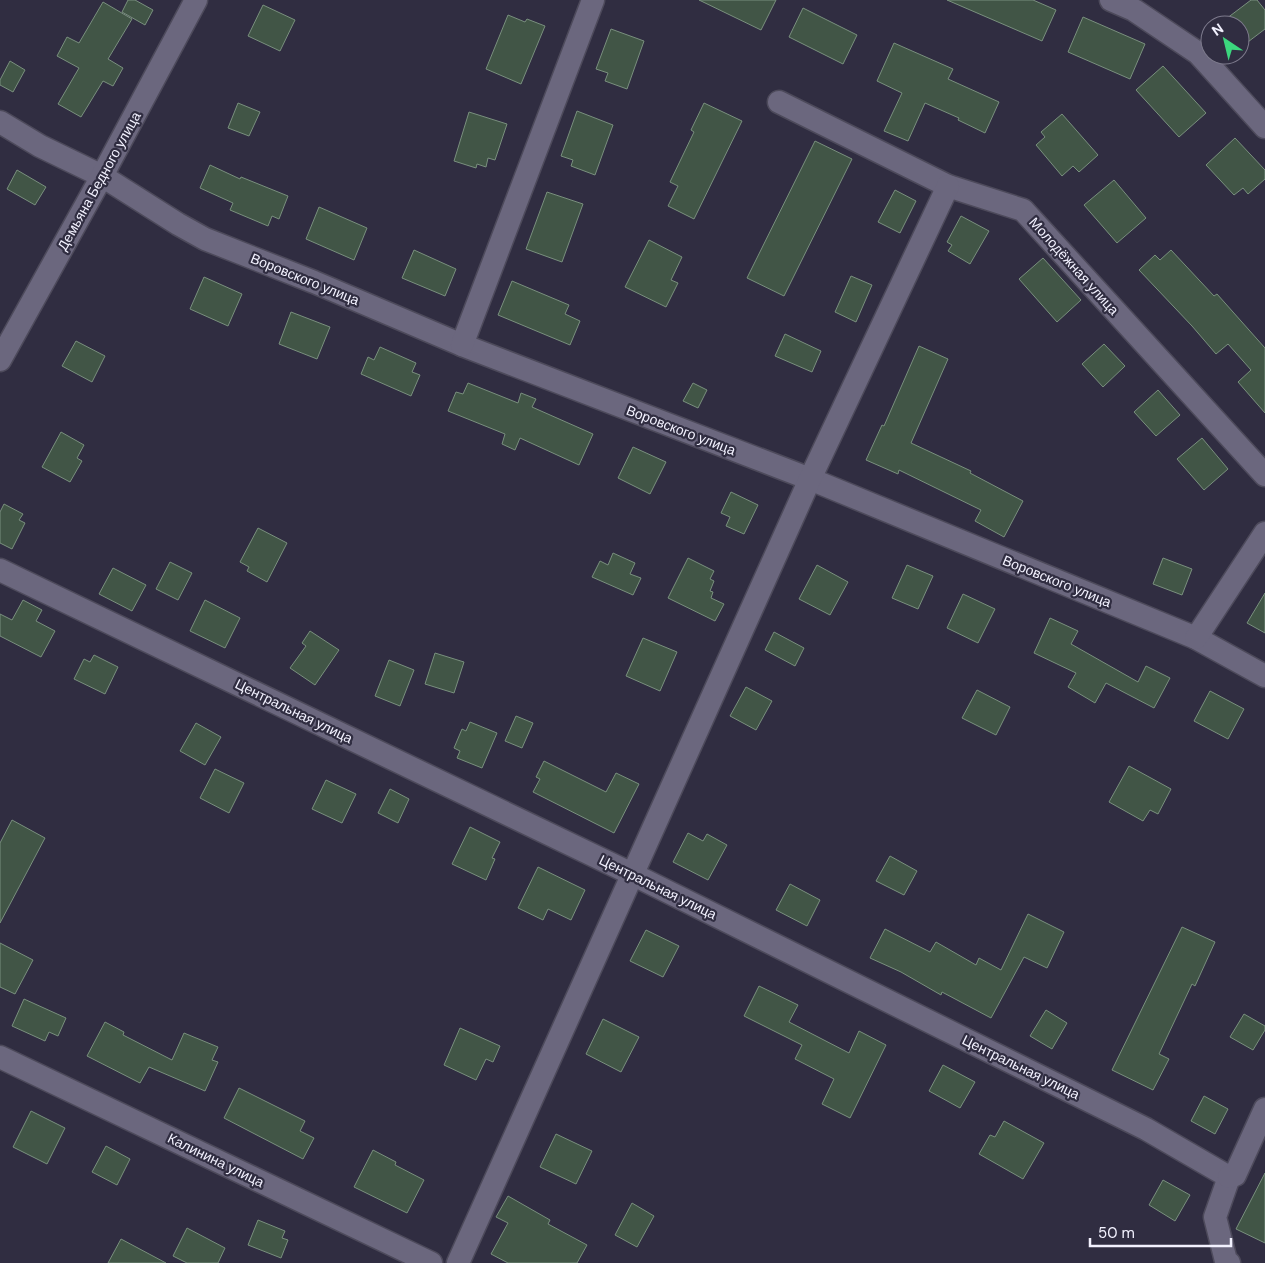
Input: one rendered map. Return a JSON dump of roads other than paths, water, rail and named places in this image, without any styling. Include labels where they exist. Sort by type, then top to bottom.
[{"type":"street","name":"Демьяна Бедного улица","points":[[0,360],[102,176],[196,0]]},
{"type":"street","points":[[462,345],[593,0]]},
{"type":"street","points":[[1111,0],[1134,10],[1198,53],[1265,127]]},
{"type":"street","name":"Молодёжная улица","points":[[779,102],[948,186],[1023,210],[1265,475]]},
{"type":"street","name":"Воровского улица","points":[[0,122],[40,146],[102,176],[205,239],[314,282],[462,345],[810,479],[1196,638],[1265,676]]},
{"type":"street","points":[[458,1263],[810,479],[948,186]]},
{"type":"street","points":[[1196,638],[1265,533]]},
{"type":"street","name":"Центральная улица","points":[[0,570],[632,874],[1146,1129],[1229,1177]]},
{"type":"street","name":"Калинина улица","points":[[0,1057],[431,1263]]},
{"type":"street","points":[[1225,1262],[1215,1217],[1229,1177],[1235,1176],[1265,1109]]}]
